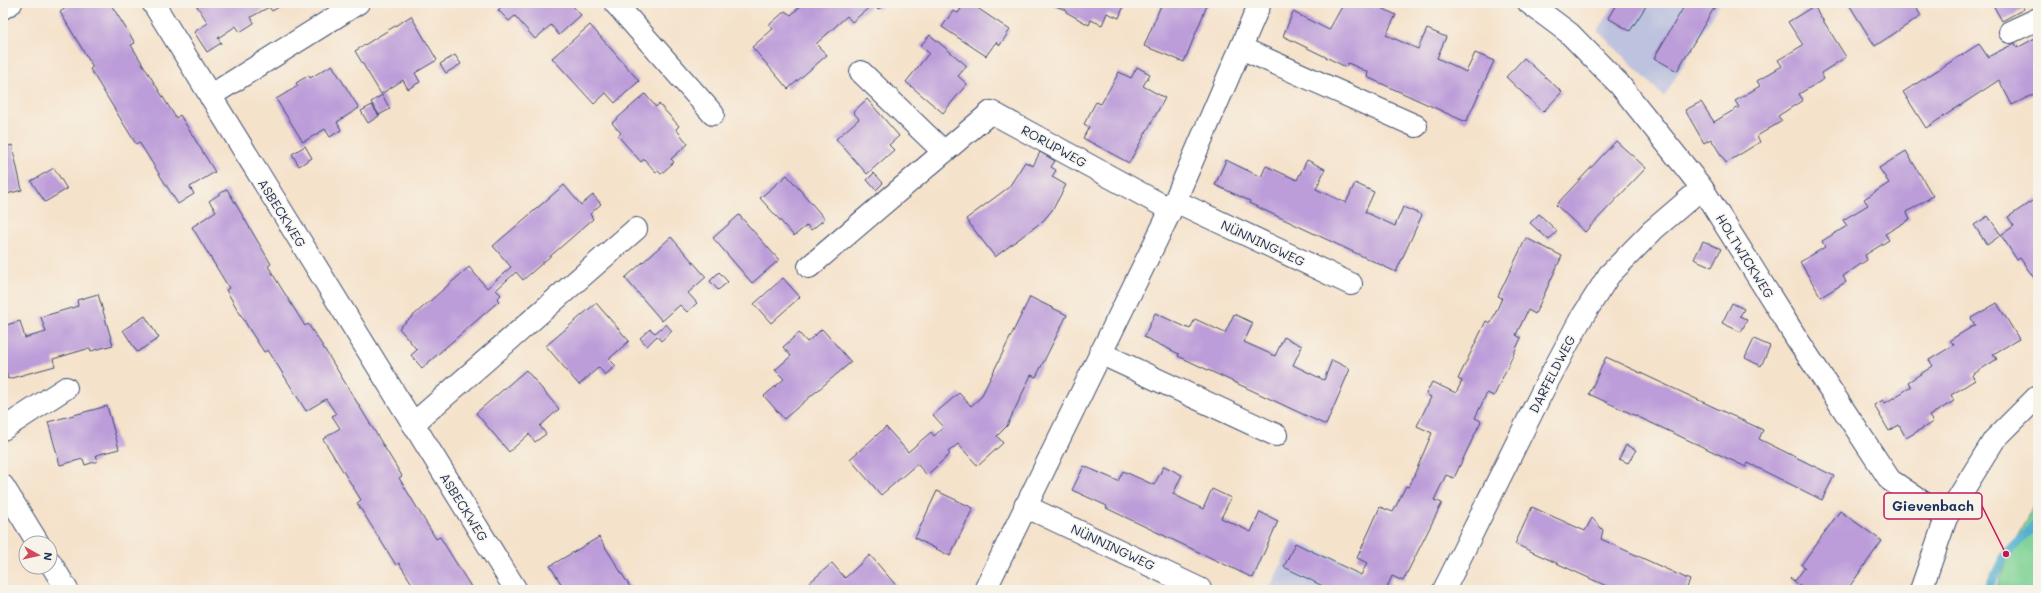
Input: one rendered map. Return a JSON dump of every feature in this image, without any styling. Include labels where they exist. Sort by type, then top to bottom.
[{"type":"street","points":[[3,8],[11,3]]},
{"type":"street","name":"ASBECKWEG","points":[[152,3],[516,590]]},
{"type":"street","points":[[210,96],[358,3]]},
{"type":"street","points":[[615,3],[713,114]]},
{"type":"street","points":[[985,590],[1173,206],[1260,3]]},
{"type":"street","name":"HOLTWICKWEG","points":[[1529,3],[1569,33],[1619,84],[1702,188],[1797,339],[1890,480],[1946,518]]},
{"type":"street","points":[[2010,32],[2038,19]]},
{"type":"street","points":[[1241,48],[1416,126]]},
{"type":"street","points":[[861,72],[944,152]]},
{"type":"street","name":"RORUPWEG","points":[[809,267],[991,112],[1173,206]]},
{"type":"street","name":"DARFELDWEG","points":[[1444,590],[1578,322],[1609,275],[1653,230],[1702,188]]},
{"type":"street","name":"NÜNNINGWEG","points":[[1173,206],[1351,284]]},
{"type":"street","points":[[413,424],[636,229]]},
{"type":"street","points":[[1100,353],[1276,435]]},
{"type":"street","points":[[3,429],[66,388]]},
{"type":"street","points":[[1921,590],[1946,518],[1994,440],[2038,396]]},
{"type":"street","points":[[3,486],[33,535]]},
{"type":"street","name":"NÜNNINGWEG","points":[[1025,506],[1200,589]]},
{"type":"street","points":[[58,575],[67,590]]},
{"type":"shaded area","points":[[1615,3],[1720,3],[1664,97],[1598,31]]},
{"type":"shaded area","points":[[1293,539],[1402,590],[1269,590]]},
{"type":"green space","points":[[2038,497],[2038,590],[1995,590],[2012,548]]},
{"type":"building","points":[[73,3],[110,3],[135,43],[131,45],[153,81],[176,118],[180,115],[215,172],[190,187],[194,194],[178,204],[139,142],[136,144],[90,69],[93,67],[60,12]]},
{"type":"building","points":[[195,3],[286,3],[272,11],[269,7],[251,17],[254,23],[240,32],[236,26],[218,38],[221,43],[207,52],[194,32],[208,23]]},
{"type":"building","points":[[503,3],[570,3],[581,15],[559,35],[551,25],[535,39],[515,16],[509,21],[498,10],[504,4]]},
{"type":"building","points":[[804,3],[886,3],[878,10],[873,4],[852,22],[847,16],[816,44],[827,55],[788,89],[752,47],[773,29],[769,25],[785,11],[791,15]]},
{"type":"building","points":[[965,3],[970,3],[1010,30],[1000,45],[996,42],[986,56],[942,27],[953,11],[958,13]]},
{"type":"building","points":[[1054,3],[1125,3],[1119,18],[1107,13],[1102,25],[1091,20],[1089,25],[1066,12],[1066,10],[1053,5]]},
{"type":"building","points":[[1162,3],[1208,3],[1184,62],[1144,46]]},
{"type":"building","points":[[1344,3],[1365,3],[1375,8],[1376,5],[1396,15],[1386,35],[1418,49],[1427,29],[1446,37],[1437,58],[1466,72],[1475,53],[1494,61],[1466,122],[1367,77],[1368,72],[1348,63],[1346,67],[1283,36],[1293,12],[1329,30]]},
{"type":"building","points":[[1617,3],[1648,3],[1630,31],[1608,18]]},
{"type":"building","points":[[1686,3],[1717,3],[1677,71],[1654,58]]},
{"type":"building","points":[[1848,3],[1921,3],[1915,6],[1921,16],[1875,46]]},
{"type":"building","points":[[1992,3],[2020,3],[2024,9],[2002,21]]},
{"type":"building","points":[[1814,6],[1846,57],[1821,73],[1824,79],[1799,94],[1803,100],[1778,116],[1782,121],[1757,136],[1760,142],[1726,163],[1711,139],[1704,143],[1685,110],[1701,102],[1714,122],[1739,107],[1735,101],[1760,86],[1757,81],[1782,66],[1778,60],[1803,45],[1788,22]]},
{"type":"building","points":[[411,16],[437,60],[415,73],[420,82],[408,89],[403,80],[381,94],[355,51]]},
{"type":"building","points":[[590,25],[639,81],[615,103],[606,93],[594,104],[552,58]]},
{"type":"building","points":[[930,35],[967,66],[958,76],[967,84],[943,113],[906,82],[929,53],[920,46]]},
{"type":"building","points":[[2037,37],[2038,92],[2012,105],[1999,80],[1926,128],[1903,92],[1979,44],[1988,57],[2015,43],[2017,48]]},
{"type":"building","points":[[455,55],[461,64],[446,73],[440,64]]},
{"type":"building","points":[[1524,58],[1562,92],[1543,112],[1506,77]]},
{"type":"building","points":[[332,65],[359,108],[337,122],[341,130],[330,137],[325,129],[303,142],[276,99],[298,86],[296,83],[309,75],[310,78]]},
{"type":"building","points":[[1137,67],[1150,74],[1143,86],[1165,98],[1129,163],[1083,138],[1089,127],[1084,124],[1096,102],[1101,104],[1119,72],[1131,78]]},
{"type":"building","points":[[645,94],[656,107],[659,104],[679,126],[676,129],[688,144],[671,159],[674,162],[661,174],[658,171],[656,172],[644,159],[641,162],[618,136],[621,133],[612,123]]},
{"type":"building","points":[[382,95],[390,109],[379,115],[371,102]]},
{"type":"building","points":[[867,99],[899,136],[889,145],[894,150],[867,174],[836,139],[859,119],[853,112]]},
{"type":"building","points":[[372,105],[379,116],[368,123],[361,111]]},
{"type":"building","points":[[1616,141],[1646,168],[1585,232],[1556,205]]},
{"type":"building","points":[[12,145],[22,190],[3,195],[3,148]]},
{"type":"building","points":[[305,146],[312,158],[299,166],[292,154]]},
{"type":"building","points":[[1906,151],[1933,196],[1907,212],[1910,219],[1885,234],[1889,240],[1865,255],[1867,260],[1843,276],[1846,282],[1821,297],[1800,262],[1825,247],[1822,241],[1847,226],[1843,220],[1868,205],[1864,199],[1889,183],[1879,168]]},
{"type":"building","points":[[1040,152],[1055,161],[1051,167],[1056,170],[1052,177],[1066,185],[1053,209],[1044,220],[995,257],[966,219],[1009,187],[1025,162],[1033,166]]},
{"type":"building","points":[[1226,160],[1261,177],[1266,166],[1297,180],[1307,160],[1325,169],[1316,189],[1346,203],[1355,183],[1374,192],[1365,212],[1395,226],[1403,207],[1422,215],[1396,272],[1249,203],[1250,201],[1215,185]]},
{"type":"building","points":[[54,168],[67,189],[45,202],[31,181]]},
{"type":"building","points":[[874,173],[883,183],[876,190],[867,180]]},
{"type":"building","points":[[787,175],[825,219],[811,230],[807,225],[794,236],[760,198]]},
{"type":"building","points":[[564,185],[581,205],[593,195],[601,204],[590,214],[593,219],[523,280],[516,272],[496,290],[501,295],[497,299],[499,301],[422,368],[411,355],[417,350],[399,328],[469,267],[487,288],[511,267],[493,246]]},
{"type":"building","points":[[227,189],[271,264],[268,266],[280,286],[305,326],[308,324],[322,345],[402,476],[399,478],[436,539],[440,537],[473,590],[416,590],[399,563],[396,565],[357,503],[361,500],[323,439],[340,428],[332,416],[336,414],[326,399],[306,411],[268,350],[264,352],[251,332],[226,290],[229,288],[192,227],[216,211],[209,201]]},
{"type":"building","points":[[2038,197],[2038,284],[2020,258],[2017,260],[2001,235],[2014,226],[2008,217]]},
{"type":"building","points":[[1539,214],[1557,231],[1549,240],[1530,223]]},
{"type":"building","points":[[739,215],[779,260],[752,283],[713,238]]},
{"type":"building","points":[[1988,216],[2001,235],[1987,245],[1974,225]]},
{"type":"building","points":[[671,237],[706,277],[688,293],[697,303],[687,312],[680,305],[662,321],[625,278]]},
{"type":"building","points":[[1526,238],[1562,256],[1535,314],[1528,310],[1516,335],[1521,338],[1494,396],[1487,393],[1475,418],[1481,421],[1454,478],[1446,475],[1434,500],[1442,503],[1403,581],[1392,576],[1387,588],[1391,590],[1331,590],[1284,567],[1295,543],[1361,575],[1367,563],[1357,558],[1380,507],[1393,512],[1406,486],[1409,487],[1432,433],[1417,426],[1431,397],[1426,394],[1432,382],[1456,393],[1462,381],[1458,379],[1486,321],[1491,323],[1502,298],[1498,296]]},
{"type":"building","points":[[1703,241],[1721,249],[1712,267],[1694,259]]},
{"type":"building","points":[[719,272],[728,282],[718,290],[710,281]]},
{"type":"building","points":[[783,278],[800,297],[771,323],[754,304]]},
{"type":"building","points":[[98,294],[113,345],[91,351],[90,348],[53,359],[55,366],[8,379],[3,363],[3,326],[20,321],[25,338],[46,332],[41,317],[78,306],[77,300]]},
{"type":"building","points":[[1030,297],[1067,315],[1036,377],[1031,375],[1007,426],[997,436],[1003,443],[978,466],[958,444],[948,452],[950,454],[927,475],[917,464],[881,495],[850,459],[886,427],[908,452],[931,432],[934,436],[944,427],[933,415],[959,393],[971,406],[981,397]]},
{"type":"building","points":[[596,303],[629,341],[609,359],[616,366],[605,375],[599,367],[579,385],[546,346]]},
{"type":"building","points":[[1732,303],[1744,309],[1740,316],[1747,320],[1741,332],[1722,323]]},
{"type":"building","points":[[1997,303],[2019,339],[1993,354],[1997,359],[1972,375],[1975,380],[1951,395],[1954,401],[1929,416],[1933,422],[1906,438],[1899,425],[1889,431],[1874,405],[1883,400],[1885,403],[1911,387],[1908,382],[1933,366],[1929,360],[1954,345],[1950,340],[1975,325],[1971,318]]},
{"type":"building","points":[[1155,313],[1190,329],[1195,319],[1225,333],[1234,314],[1253,323],[1244,342],[1275,356],[1284,337],[1302,346],[1293,365],[1324,380],[1332,360],[1350,369],[1326,425],[1178,356],[1179,354],[1144,337]]},
{"type":"building","points":[[145,316],[159,338],[137,352],[123,330]]},
{"type":"building","points":[[666,324],[672,331],[661,341],[657,336],[647,346],[640,338],[650,329],[655,333]]},
{"type":"building","points":[[822,329],[851,362],[784,419],[764,396],[784,379],[775,370],[791,356],[783,347],[799,333],[807,342]]},
{"type":"building","points":[[1754,339],[1770,346],[1761,366],[1745,358]]},
{"type":"building","points":[[1606,357],[1763,430],[1759,439],[1834,476],[1822,500],[1748,463],[1746,467],[1589,394]]},
{"type":"building","points":[[526,370],[559,409],[540,426],[546,434],[535,442],[529,434],[509,452],[476,413]]},
{"type":"building","points":[[107,406],[119,449],[96,455],[98,461],[85,465],[83,459],[60,465],[48,422]]},
{"type":"building","points":[[1626,445],[1636,450],[1628,463],[1619,459]]},
{"type":"building","points":[[1084,466],[1118,481],[1123,471],[1154,485],[1164,466],[1182,475],[1173,494],[1203,509],[1212,489],[1231,498],[1221,518],[1251,532],[1260,512],[1278,521],[1253,578],[1106,508],[1107,506],[1072,490]]},
{"type":"building","points":[[937,491],[973,508],[950,556],[915,538]]},
{"type":"building","points":[[1532,507],[1585,531],[1592,518],[1603,530],[1601,539],[1690,580],[1686,590],[1615,590],[1515,544]]},
{"type":"building","points":[[1840,511],[1882,541],[1847,590],[1805,590],[1790,579],[1791,578],[1795,581],[1805,567],[1801,565]]},
{"type":"building","points":[[599,537],[632,590],[565,590],[550,566]]},
{"type":"building","points":[[870,555],[900,590],[801,590],[832,563],[845,578]]},
{"type":"waterway","points":[[1987,590],[2006,554],[2038,522]]},
{"type":"place","name":"Gievenbach","points":[[2006,554]]}]
